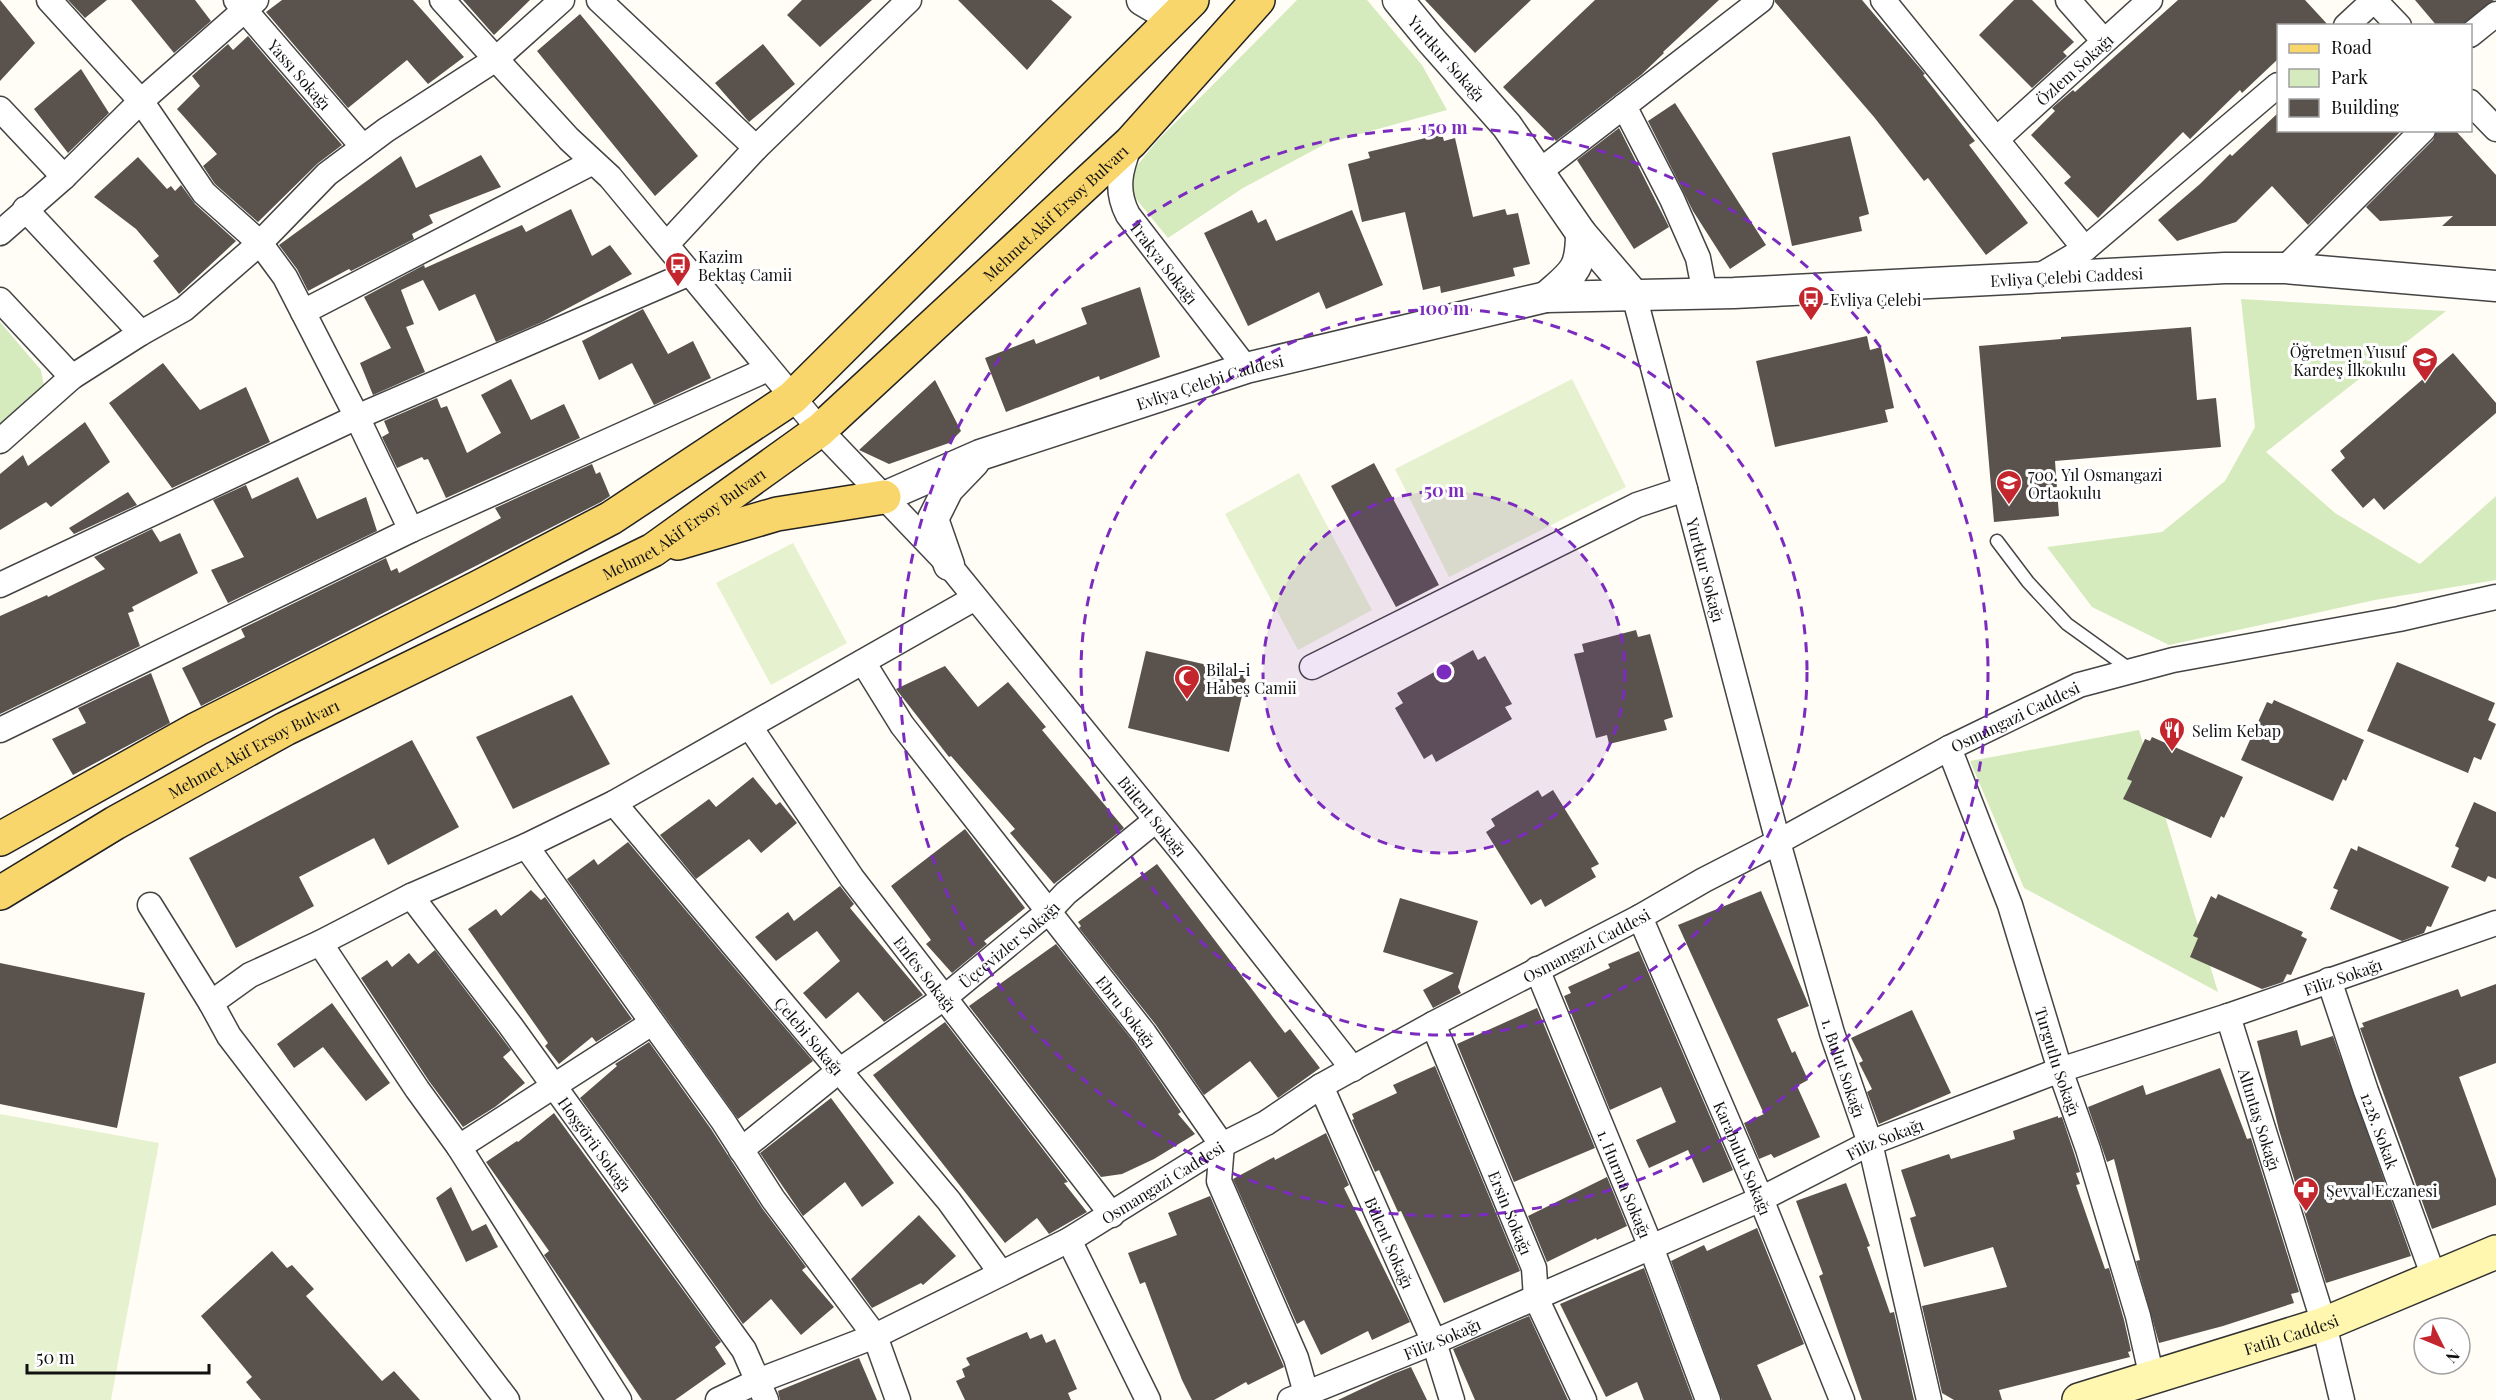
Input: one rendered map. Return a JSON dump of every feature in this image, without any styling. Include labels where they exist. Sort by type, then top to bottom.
[{"type":"main road","name":"Mehmet Akif Ersoy Bulvarı","points":[[0,893],[115,823],[285,729],[653,550],[820,430],[1131,142],[1258,0]]},
{"type":"main road","points":[[0,839],[197,729],[611,518],[792,398],[1187,5]]},
{"type":"main road","points":[[653,550],[777,514],[884,497]]},
{"type":"main road","name":"Fatih Caddesi","points":[[2079,1400],[2324,1324],[2435,1280],[2496,1252]]},
{"type":"street","points":[[49,0],[141,101],[204,193],[260,243],[285,277],[357,417],[411,530]]},
{"type":"street","name":"Bülent Sokağı","points":[[442,0],[569,139],[610,177],[792,398],[949,565],[1156,820],[1353,1069]]},
{"type":"street","points":[[0,441],[72,377],[141,333],[184,309],[260,243],[327,174],[363,147],[496,59],[562,0]]},
{"type":"street","points":[[599,0],[756,148]]},
{"type":"street","points":[[667,244],[756,148],[909,0]]},
{"type":"street","points":[[1142,0],[1159,10],[1187,5]]},
{"type":"street","name":"Yurtkur Sokağı","points":[[1398,0],[1507,126],[1581,232]]},
{"type":"street","points":[[1540,171],[1761,0]]},
{"type":"street","points":[[1883,0],[2085,249]]},
{"type":"street","points":[[2068,0],[2104,41]]},
{"type":"street","name":"Özlem Sokağı","points":[[1997,139],[2150,0]]},
{"type":"street","points":[[2348,24],[2374,0],[2397,24]]},
{"type":"street","points":[[0,233],[64,177],[245,3]]},
{"type":"street","name":"Yassı Sokağı","points":[[245,3],[363,147]]},
{"type":"street","points":[[2472,33],[2496,14]]},
{"type":"street","points":[[2038,277],[2085,249],[2277,86]]},
{"type":"street","points":[[2472,104],[2496,129]]},
{"type":"street","points":[[1624,106],[1672,199],[1694,248],[1705,294]]},
{"type":"street","points":[[0,109],[64,177]]},
{"type":"street","points":[[2285,268],[2421,132]]},
{"type":"street","name":"Trakya Sokağı","points":[[1131,142],[1118,181],[1122,204],[1128,215],[1246,368]]},
{"type":"street","points":[[303,312],[593,162]]},
{"type":"street","points":[[25,209],[141,333]]},
{"type":"street","points":[[1581,232],[1634,295]]},
{"type":"street","name":"Evliya Çelebi Caddesi","points":[[1546,297],[1575,271],[1581,256],[1581,232]]},
{"type":"street","name":"Evliya Çelebi Caddesi","points":[[884,497],[980,455],[1246,368],[1546,297],[1705,294],[2225,268],[2285,268],[2496,285]]},
{"type":"street","points":[[0,585],[357,417],[690,273]]},
{"type":"street","name":"Yurtkur Sokağı","points":[[1634,295],[1778,842]]},
{"type":"street","points":[[0,300],[72,377]]},
{"type":"street","points":[[0,730],[411,530],[768,369]]},
{"type":"street","points":[[949,565],[933,519],[948,489],[980,455]]},
{"type":"street","points":[[1312,667],[1637,505],[1685,489]]},
{"type":"street","name":"Osmangazi Caddesi","points":[[718,1400],[762,1390],[1070,1240],[1222,1145],[1266,1123],[1321,1086],[1432,1024],[1640,917],[1949,748],[2079,685],[2172,660],[2399,619],[2496,597]]},
{"type":"street","points":[[211,1003],[250,975],[320,943],[411,896],[526,846],[614,803],[975,598]]},
{"type":"street","name":"Ebru Sokağı","points":[[863,662],[902,725],[1144,1034],[1222,1145]]},
{"type":"street","name":"Enfes Sokağı","points":[[750,727],[852,878],[1112,1215]]},
{"type":"street","name":"Turgutlu Sokağı","points":[[1949,748],[2010,905],[2060,1070],[2088,1149],[2138,1316],[2152,1378]]},
{"type":"street","name":"Çelebi Sokağı","points":[[614,803],[949,1201],[1001,1273]]},
{"type":"street","name":"Üçcevizler Sokağı","points":[[741,1150],[840,1070],[945,998],[1049,911],[1066,893],[1156,820]]},
{"type":"street","name":"1. Bulut Sokağı","points":[[1778,842],[1832,1034],[1870,1143],[1929,1400]]},
{"type":"street","points":[[526,846],[741,1150],[773,1199],[875,1336],[898,1400]]},
{"type":"street","name":"Hoşgörü Sokağı","points":[[411,896],[554,1086],[744,1350],[762,1390]]},
{"type":"street","points":[[150,905],[229,1036],[507,1400]]},
{"type":"street","name":"Karabulut Sokağı","points":[[1640,917],[1761,1199],[1842,1400]]},
{"type":"street","name":"Filiz Sokağı","points":[[1301,1398],[1761,1199],[1870,1143],[2060,1070],[2228,1016],[2496,923]]},
{"type":"street","points":[[320,943],[417,1089],[459,1147],[619,1400]]},
{"type":"street","name":"1. Hurma Sokağı","points":[[1538,969],[1651,1247],[1708,1400]]},
{"type":"street","name":"1228. Sokak","points":[[2329,980],[2435,1280]]},
{"type":"street","name":"Altıntaş Sokağı","points":[[2228,1016],[2324,1324],[2342,1400]]},
{"type":"street","points":[[459,1147],[652,1023]]},
{"type":"street","name":"Ersin Sokağı","points":[[1432,1024],[1534,1268],[1536,1298],[1584,1400]]},
{"type":"street","name":"Bülent Sokağı","points":[[1321,1086],[1434,1342],[1452,1400]]},
{"type":"street","points":[[1222,1145],[1219,1181],[1296,1358],[1301,1398]]},
{"type":"street","points":[[1070,1240],[1148,1400]]},
{"type":"lane","points":[[1997,541],[2028,582],[2067,624],[2132,671]]},
{"type":"green space","points":[[1297,0],[1367,0],[1422,65],[1447,110],[1327,143],[1243,188],[1168,238],[1123,183],[1157,141]]},
{"type":"green space","points":[[2241,299],[2446,311],[2266,452],[2335,513],[2420,564],[2496,496],[2496,580],[2375,600],[2169,645],[2092,607],[2047,547],[2162,532],[2225,481],[2255,427]]},
{"type":"green space","points":[[0,322],[41,370],[44,386],[0,426]]},
{"type":"green space","points":[[1572,379],[1626,487],[1449,577],[1395,469]]},
{"type":"green space","points":[[1299,473],[1372,610],[1298,650],[1225,514]]},
{"type":"green space","points":[[793,543],[847,643],[771,685],[716,583]]},
{"type":"green space","points":[[2139,730],[2218,992],[2024,888],[1970,761]]},
{"type":"green space","points":[[0,1114],[159,1143],[111,1400],[0,1400]]},
{"type":"building","points":[[0,0],[35,43],[0,81]]},
{"type":"building","points":[[68,0],[107,0],[85,18]]},
{"type":"building","points":[[131,0],[195,0],[211,21],[174,53]]},
{"type":"building","points":[[282,0],[413,0],[464,57],[428,84],[407,60],[348,108],[266,12]]},
{"type":"building","points":[[463,0],[530,0],[494,35]]},
{"type":"building","points":[[802,0],[872,0],[820,47],[787,15]]},
{"type":"building","points":[[958,0],[1051,0],[1072,17],[1027,70]]},
{"type":"building","points":[[1425,0],[1531,0],[1475,53]]},
{"type":"building","points":[[1595,0],[1719,0],[1641,75],[1556,141],[1503,87]]},
{"type":"building","points":[[1775,0],[1862,0],[1925,74],[1923,75],[1975,141],[1969,145],[2028,223],[1986,255],[1928,178],[1924,181],[1874,117]]},
{"type":"building","points":[[2014,0],[2032,0],[2074,42],[2063,52],[2067,56],[2032,88],[1979,35]]},
{"type":"building","points":[[2178,0],[2305,0],[2327,24],[2277,24],[2277,60],[2242,93],[2240,90],[2190,139],[2183,132],[2098,218],[2064,183],[2071,177],[2031,135],[2055,111],[2052,108],[2073,90],[2075,92]]},
{"type":"building","points":[[2415,0],[2494,0],[2463,24],[2435,24]]},
{"type":"building","points":[[580,14],[698,156],[655,196],[537,51]]},
{"type":"building","points":[[248,36],[342,145],[317,164],[258,222],[215,184],[203,166],[217,154],[177,109],[200,86],[192,76],[228,44],[233,50]]},
{"type":"building","points":[[763,44],[795,84],[749,122],[715,83]]},
{"type":"building","points":[[81,69],[109,113],[68,153],[34,109]]},
{"type":"building","points":[[1675,103],[1766,245],[1730,269],[1693,211],[1648,121]]},
{"type":"building","points":[[2277,114],[2277,132],[2400,132],[2308,225],[2272,186],[2236,222],[2177,241],[2158,220],[2200,184],[2230,154],[2232,156]]},
{"type":"building","points":[[1619,128],[1669,227],[1634,249],[1577,160]]},
{"type":"building","points":[[2436,132],[2457,132],[2496,175],[2496,226],[2442,226],[2453,216],[2380,221],[2366,207],[2433,140]]},
{"type":"building","points":[[1442,134],[1444,141],[1455,138],[1473,217],[1505,209],[1507,215],[1518,213],[1530,264],[1513,268],[1515,276],[1441,293],[1440,286],[1423,290],[1405,212],[1362,222],[1348,164],[1370,158],[1368,152]]},
{"type":"building","points":[[1850,136],[1869,214],[1859,217],[1862,231],[1792,246],[1772,153]]},
{"type":"building","points":[[481,155],[501,187],[429,215],[433,223],[412,234],[414,239],[308,291],[297,269],[279,245],[401,156],[416,188]]},
{"type":"building","points":[[138,157],[167,189],[171,186],[175,191],[181,185],[195,204],[236,241],[179,294],[153,261],[159,256],[136,229],[94,197]]},
{"type":"building","points":[[571,209],[592,256],[610,245],[632,274],[542,322],[496,342],[475,294],[439,311],[423,280],[401,290],[414,324],[406,327],[425,372],[373,395],[360,363],[391,348],[364,297],[424,265],[425,268],[522,225],[526,232]]},
{"type":"building","points":[[1252,210],[1258,223],[1266,219],[1276,241],[1352,210],[1383,285],[1326,309],[1319,292],[1248,326],[1204,233]]},
{"type":"building","points":[[1140,287],[1160,357],[1100,380],[1099,376],[1006,412],[985,358],[1034,339],[1036,344],[1087,324],[1081,308]]},
{"type":"building","points":[[643,309],[668,354],[693,341],[711,378],[654,405],[632,363],[599,380],[582,341]]},
{"type":"building","points":[[2191,327],[2197,400],[2216,398],[2221,447],[2055,461],[2059,516],[1994,522],[1979,346]]},
{"type":"building","points":[[1867,336],[1870,350],[1881,347],[1894,408],[1885,410],[1888,422],[1775,447],[1756,361]]},
{"type":"building","points":[[2453,353],[2496,403],[2496,413],[2384,510],[2374,498],[2363,508],[2331,470],[2345,458],[2340,451]]},
{"type":"building","points":[[163,363],[200,410],[246,387],[270,442],[172,488],[109,403]]},
{"type":"building","points":[[511,379],[531,420],[564,404],[580,438],[446,498],[428,459],[424,460],[422,457],[397,468],[382,437],[389,433],[384,421],[437,398],[441,408],[447,406],[467,453],[501,433],[481,395]]},
{"type":"building","points":[[935,380],[961,431],[949,443],[889,464],[859,450]]},
{"type":"building","points":[[85,422],[110,462],[51,507],[46,502],[0,530],[0,474],[23,455],[28,466]]},
{"type":"building","points":[[1374,463],[1439,585],[1396,607],[1331,486]]},
{"type":"building","points":[[592,464],[596,474],[600,472],[610,496],[601,502],[201,706],[182,668],[245,637],[241,629],[386,558],[391,571],[397,568],[399,573],[501,518],[495,508]]},
{"type":"building","points":[[298,477],[317,519],[366,497],[377,531],[228,603],[211,570],[244,557],[213,500],[246,485],[252,499]]},
{"type":"building","points":[[128,492],[137,505],[74,534],[69,528]]},
{"type":"building","points":[[152,529],[160,542],[180,533],[198,573],[132,607],[134,611],[128,613],[140,646],[0,714],[0,616],[47,595],[48,597],[105,569],[94,557]]},
{"type":"building","points":[[1636,630],[1638,637],[1650,634],[1673,717],[1664,720],[1667,730],[1609,744],[1607,735],[1596,738],[1574,654],[1584,652],[1582,644]]},
{"type":"building","points":[[1473,650],[1478,660],[1485,656],[1512,704],[1505,707],[1512,719],[1436,762],[1432,754],[1424,759],[1395,708],[1403,703],[1397,693]]},
{"type":"building","name":"Bilal-i Habeş Camii","points":[[1146,651],[1247,674],[1229,752],[1128,728]]},
{"type":"building","points":[[2397,662],[2495,703],[2488,720],[2496,724],[2481,760],[2474,757],[2468,773],[2367,731]]},
{"type":"building","points":[[945,666],[978,707],[1008,682],[1046,727],[1042,730],[1124,828],[1054,884],[1010,833],[1015,829],[951,756],[949,757],[896,689]]},
{"type":"building","points":[[151,673],[170,723],[73,775],[52,739],[86,723],[78,708]]},
{"type":"building","points":[[572,695],[610,764],[513,809],[476,737]]},
{"type":"building","points":[[2274,700],[2364,740],[2346,781],[2343,779],[2333,801],[2241,760],[2267,702],[2272,704]]},
{"type":"building","points":[[2152,737],[2243,777],[2224,818],[2221,816],[2211,838],[2123,799],[2132,781],[2127,779],[2145,739],[2150,741]]},
{"type":"building","points":[[412,740],[459,827],[388,865],[374,838],[299,877],[314,906],[236,948],[189,858]]},
{"type":"building","points":[[753,777],[776,805],[780,802],[797,823],[761,853],[749,839],[696,879],[660,835],[709,799],[716,807]]},
{"type":"building","points":[[1538,790],[1542,797],[1553,790],[1599,864],[1591,868],[1596,877],[1545,907],[1541,899],[1531,905],[1486,832],[1495,826],[1491,819]]},
{"type":"building","points":[[2474,802],[2496,812],[2496,879],[2488,876],[2485,882],[2451,867],[2459,848],[2455,846]]},
{"type":"building","points":[[965,829],[1025,908],[984,941],[987,944],[952,973],[926,944],[931,940],[891,886]]},
{"type":"building","points":[[628,842],[813,1061],[738,1119],[567,879],[594,859],[598,865]]},
{"type":"building","points":[[2358,846],[2449,887],[2431,927],[2427,926],[2424,933],[2402,941],[2330,909],[2338,890],[2333,888],[2351,848],[2357,851]]},
{"type":"building","points":[[1157,864],[1285,1033],[1290,1029],[1320,1068],[1278,1098],[1250,1061],[1204,1095],[1156,1025],[1079,928],[1081,926],[1078,922]]},
{"type":"building","points":[[840,886],[854,904],[850,908],[923,995],[884,1022],[858,992],[826,1019],[803,993],[840,961],[817,931],[776,961],[755,937],[788,912],[794,921]]},
{"type":"building","points":[[531,890],[541,900],[545,897],[632,1019],[596,1042],[592,1037],[559,1064],[545,1046],[548,1043],[468,929],[496,909],[501,916]]},
{"type":"building","points":[[1761,891],[1809,1006],[1777,1019],[1792,1053],[1795,1051],[1808,1080],[1797,1086],[1820,1137],[1774,1158],[1771,1154],[1759,1159],[1744,1123],[1764,1114],[1678,925]]},
{"type":"building","points":[[2218,894],[2303,932],[2301,936],[2307,939],[2291,975],[2287,974],[2283,982],[2262,989],[2190,957],[2198,938],[2193,936],[2211,896],[2216,899]]},
{"type":"building","points":[[1400,898],[1478,921],[1458,987],[1461,993],[1433,1008],[1423,990],[1454,973],[1383,952]]},
{"type":"building","points":[[1056,944],[1133,1041],[1181,1112],[1178,1114],[1195,1134],[1154,1159],[1122,1174],[1101,1177],[969,1006]]},
{"type":"building","points":[[435,950],[511,1050],[503,1057],[525,1083],[495,1107],[463,1127],[429,1081],[361,978],[387,960],[392,967],[409,953],[418,964]]},
{"type":"building","points":[[1639,951],[1733,1170],[1703,1183],[1688,1150],[1649,1168],[1636,1140],[1676,1122],[1661,1087],[1610,1110],[1564,996],[1571,993],[1568,987],[1610,968],[1608,964]]},
{"type":"building","points":[[0,963],[145,993],[117,1128],[0,1104]]},
{"type":"building","points":[[2496,984],[2496,1063],[2459,1077],[2496,1179],[2496,1205],[2432,1229],[2360,1028],[2364,1027],[2362,1023],[2458,989],[2461,997]]},
{"type":"building","points":[[332,1003],[390,1083],[366,1101],[323,1047],[294,1068],[277,1044]]},
{"type":"building","points":[[1537,1008],[1595,1148],[1514,1182],[1457,1044]]},
{"type":"building","points":[[1912,1010],[1951,1093],[1879,1124],[1867,1092],[1872,1089],[1859,1063],[1863,1061],[1851,1038]]},
{"type":"building","points":[[945,1022],[1068,1182],[1064,1183],[1087,1212],[1049,1234],[1037,1218],[1005,1243],[873,1075]]},
{"type":"building","points":[[2297,1030],[2301,1046],[2333,1036],[2411,1256],[2326,1283],[2279,1130],[2257,1041]]},
{"type":"building","points":[[649,1042],[711,1129],[762,1208],[806,1267],[802,1270],[834,1307],[801,1335],[771,1299],[743,1324],[580,1098],[617,1066],[615,1064]]},
{"type":"building","points":[[1435,1066],[1520,1271],[1444,1303],[1401,1211],[1398,1212],[1379,1170],[1375,1172],[1352,1120],[1354,1119],[1352,1114],[1397,1093],[1393,1085]]},
{"type":"building","points":[[2220,1068],[2247,1139],[2251,1138],[2299,1292],[2291,1294],[2294,1303],[2223,1326],[2159,1343],[2136,1261],[2140,1260],[2114,1159],[2107,1162],[2088,1107],[2143,1085],[2146,1095]]},
{"type":"building","points":[[831,1098],[894,1183],[862,1207],[845,1182],[803,1216],[760,1153]]},
{"type":"building","points":[[554,1113],[721,1342],[715,1347],[726,1364],[675,1400],[642,1400],[544,1255],[549,1251],[486,1162],[518,1142]]},
{"type":"building","points":[[2058,1116],[2058,1118],[2062,1117],[2080,1172],[2076,1173],[2080,1184],[2076,1185],[2105,1269],[2109,1268],[2124,1320],[2131,1351],[2128,1352],[2130,1357],[1999,1390],[2002,1400],[1954,1400],[1942,1393],[1922,1306],[2007,1287],[1993,1247],[1924,1267],[1910,1218],[1916,1216],[1901,1170],[1949,1154],[1951,1159],[2015,1139],[2013,1131]]},
{"type":"building","points":[[1326,1133],[1349,1185],[1344,1188],[1410,1322],[1372,1340],[1368,1331],[1321,1355],[1304,1320],[1297,1324],[1233,1179]]},
{"type":"building","points":[[1607,1177],[1627,1226],[1547,1262],[1528,1216]]},
{"type":"building","points":[[1846,1183],[1870,1246],[1867,1247],[1890,1313],[1894,1312],[1914,1400],[1862,1400],[1819,1276],[1823,1274],[1796,1201]]},
{"type":"building","points":[[451,1187],[472,1231],[486,1224],[498,1247],[466,1262],[436,1198]]},
{"type":"building","points":[[1210,1196],[1284,1367],[1248,1385],[1246,1382],[1214,1400],[1192,1400],[1182,1380],[1145,1282],[1140,1284],[1128,1253],[1177,1235],[1168,1213]]},
{"type":"building","points":[[919,1215],[956,1256],[923,1285],[921,1283],[872,1308],[851,1279]]},
{"type":"building","points":[[1757,1228],[1804,1344],[1757,1365],[1772,1400],[1722,1400],[1671,1261],[1704,1245],[1707,1251]]},
{"type":"building","points":[[272,1251],[287,1268],[292,1265],[314,1289],[306,1296],[382,1381],[394,1371],[420,1400],[261,1400],[246,1382],[252,1377],[201,1316]]},
{"type":"building","points":[[1644,1268],[1693,1400],[1644,1400],[1637,1382],[1606,1397],[1560,1304]]},
{"type":"building","points":[[1529,1316],[1568,1400],[1475,1400],[1453,1349]]},
{"type":"building","points":[[1027,1332],[1030,1339],[1042,1334],[1046,1343],[1055,1339],[1077,1389],[1068,1393],[1071,1400],[965,1400],[956,1381],[965,1377],[962,1369],[970,1365],[966,1358]]},
{"type":"building","points":[[859,1358],[877,1400],[780,1400],[778,1391]]},
{"type":"building","points":[[1411,1367],[1427,1400],[1338,1400],[1393,1374]]},
{"type":"place","name":"Kazim Bektaş Camii","points":[[678,288]]},
{"type":"place","name":"Evliya Çelebi","points":[[1811,322]]},
{"type":"place","name":"Öğretmen Yusuf Kardeş İlkokulu","points":[[2425,383]]},
{"type":"place","name":"700. Yıl Osmangazi Ortaokulu","points":[[2009,506]]},
{"type":"place","name":"Bilal-i Habeş Camii","points":[[1187,701]]},
{"type":"place","name":"Selim Kebap","points":[[2172,753]]},
{"type":"place","name":"Şevval Eczanesi","points":[[2306,1213]]}]
